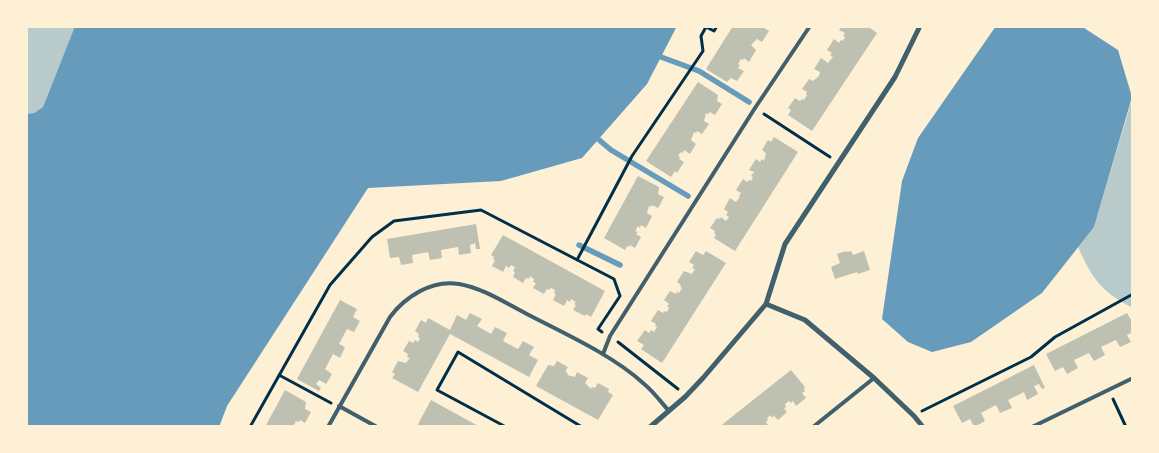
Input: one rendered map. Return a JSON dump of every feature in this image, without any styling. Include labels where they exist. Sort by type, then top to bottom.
[{"type":"street","points":[[650,427],[703,378],[766,304],[785,244],[895,77],[920,26]]},
{"type":"street","points":[[766,304],[805,320],[874,378],[923,427]]},
{"type":"lane","points":[[603,354],[610,336],[755,108],[810,26]]},
{"type":"lane","points":[[328,427],[390,317],[400,304],[409,296],[433,287],[458,284],[484,292],[603,354],[643,382],[669,411]]},
{"type":"lane","points":[[813,427],[874,378]]},
{"type":"lane","points":[[1032,427],[1133,378]]},
{"type":"lane","points":[[339,406],[377,427]]},
{"type":"path","points":[[577,260],[632,156],[703,50],[701,36],[706,28],[714,31],[717,26]]},
{"type":"path","points":[[755,108],[839,163]]},
{"type":"path","points":[[914,416],[1031,357],[1055,337],[1133,294]]},
{"type":"path","points":[[506,427],[437,390],[458,352],[582,427]]},
{"type":"path","points":[[279,375],[339,406]]},
{"type":"path","points":[[1108,390],[1126,427]]},
{"type":"shaded area","points":[[26,26],[75,26],[43,107],[34,113],[26,114]]},
{"type":"shaded area","points":[[1133,96],[1133,308],[1105,290],[1093,276],[1078,247],[1094,227]]},
{"type":"water","points":[[75,26],[677,26],[647,84],[582,158],[501,181],[368,188],[227,406],[219,427],[26,427],[26,114],[34,113],[43,107]]},
{"type":"water","points":[[996,26],[1081,26],[1118,50],[1132,97],[1094,227],[1042,293],[971,342],[932,352],[908,342],[882,319],[902,181],[918,138]]},
{"type":"building","points":[[733,26],[765,26],[764,28],[769,31],[762,42],[757,39],[751,45],[756,50],[749,62],[744,58],[743,60],[741,59],[738,68],[744,71],[737,81],[731,78],[727,82],[706,69]]},
{"type":"building","points":[[842,26],[867,26],[877,33],[812,131],[788,115],[791,110],[788,108],[795,98],[800,101],[804,100],[807,92],[802,89],[809,79],[813,81],[819,76],[820,72],[814,69],[821,58],[828,63],[833,57],[830,55],[832,53],[827,50],[834,39],[839,43],[841,40],[843,41],[845,33],[839,30]]},
{"type":"building","points":[[698,82],[718,95],[717,101],[722,104],[715,115],[710,112],[706,113],[704,121],[709,124],[702,134],[697,131],[696,133],[694,132],[691,140],[696,144],[690,154],[684,150],[683,153],[681,152],[678,156],[684,162],[677,173],[675,171],[671,177],[646,161]]},
{"type":"building","points":[[774,137],[798,152],[735,251],[714,238],[716,235],[715,231],[710,228],[717,218],[720,219],[721,217],[726,221],[729,217],[726,215],[728,212],[724,209],[730,198],[736,202],[740,197],[741,193],[736,190],[743,179],[747,182],[751,181],[753,177],[751,176],[754,172],[749,170],[756,159],[760,162],[762,159],[764,161],[766,153],[762,150],[768,140],[771,142]]},
{"type":"building","points":[[638,176],[659,187],[658,194],[664,197],[658,208],[652,205],[651,207],[649,206],[647,213],[652,216],[646,228],[641,225],[635,231],[641,237],[635,248],[630,245],[625,250],[604,238]]},
{"type":"building","points":[[476,224],[480,249],[476,249],[475,243],[470,245],[471,253],[459,255],[458,247],[441,250],[442,258],[430,260],[428,252],[412,255],[413,263],[401,265],[399,257],[390,258],[387,239]]},
{"type":"building","points":[[503,235],[605,291],[591,317],[573,310],[576,302],[571,299],[570,302],[567,300],[564,306],[553,300],[556,294],[554,293],[555,290],[551,288],[547,289],[544,294],[533,288],[536,283],[533,282],[534,279],[530,276],[523,283],[513,277],[515,267],[511,265],[509,268],[506,266],[503,272],[492,266],[495,260],[491,255]]},
{"type":"building","points":[[696,251],[703,255],[706,251],[726,263],[662,363],[641,349],[644,345],[637,341],[645,330],[649,333],[651,330],[654,332],[657,327],[651,321],[658,310],[663,313],[664,311],[667,312],[669,304],[664,300],[670,291],[676,294],[677,291],[679,293],[682,288],[677,282],[684,271],[692,274],[695,269],[692,268],[694,265],[689,262]]},
{"type":"building","points":[[851,251],[853,255],[864,251],[870,270],[835,279],[831,267],[840,263],[837,254]]},
{"type":"building","points":[[340,300],[357,309],[353,317],[360,321],[354,332],[347,329],[339,344],[345,347],[340,358],[333,354],[325,369],[332,374],[326,384],[319,380],[316,384],[321,388],[319,391],[297,379]]},
{"type":"building","points":[[470,313],[482,319],[477,326],[491,334],[495,327],[507,333],[503,341],[518,349],[523,341],[534,347],[529,355],[538,360],[529,377],[450,334],[418,392],[392,378],[395,374],[392,372],[398,361],[406,363],[410,358],[403,351],[409,341],[413,343],[415,340],[418,342],[420,338],[418,337],[419,334],[415,331],[421,320],[426,323],[428,318],[450,330],[457,315],[466,320]]},
{"type":"building","points":[[1127,313],[1133,323],[1133,332],[1127,335],[1131,342],[1120,347],[1116,340],[1101,347],[1105,355],[1094,361],[1089,353],[1074,360],[1078,368],[1067,374],[1063,367],[1055,371],[1046,354]]},
{"type":"building","points":[[557,361],[568,367],[565,372],[568,373],[567,375],[575,377],[577,372],[588,378],[585,383],[591,389],[592,387],[595,388],[598,383],[609,389],[608,392],[613,395],[598,420],[536,386],[548,365],[554,366]]},
{"type":"building","points":[[1034,365],[1045,388],[1042,389],[1039,384],[1034,386],[1038,394],[1027,400],[1024,392],[1008,400],[1012,408],[1000,413],[996,405],[981,413],[985,421],[974,427],[970,419],[962,423],[953,406]]},
{"type":"building","points":[[791,370],[805,387],[805,391],[802,393],[806,398],[796,406],[793,401],[791,403],[789,401],[785,404],[786,407],[784,408],[787,412],[778,420],[774,416],[772,418],[771,415],[767,418],[766,422],[769,427],[719,427]]},
{"type":"building","points":[[285,390],[306,402],[305,409],[311,412],[305,423],[300,420],[299,422],[296,421],[293,427],[265,427]]},
{"type":"building","points":[[431,400],[480,427],[417,426]]},
{"type":"waterway","points":[[661,57],[699,71],[749,102]]},
{"type":"waterway","points":[[598,139],[611,150],[688,196]]},
{"type":"waterway","points":[[579,245],[620,265]]}]
